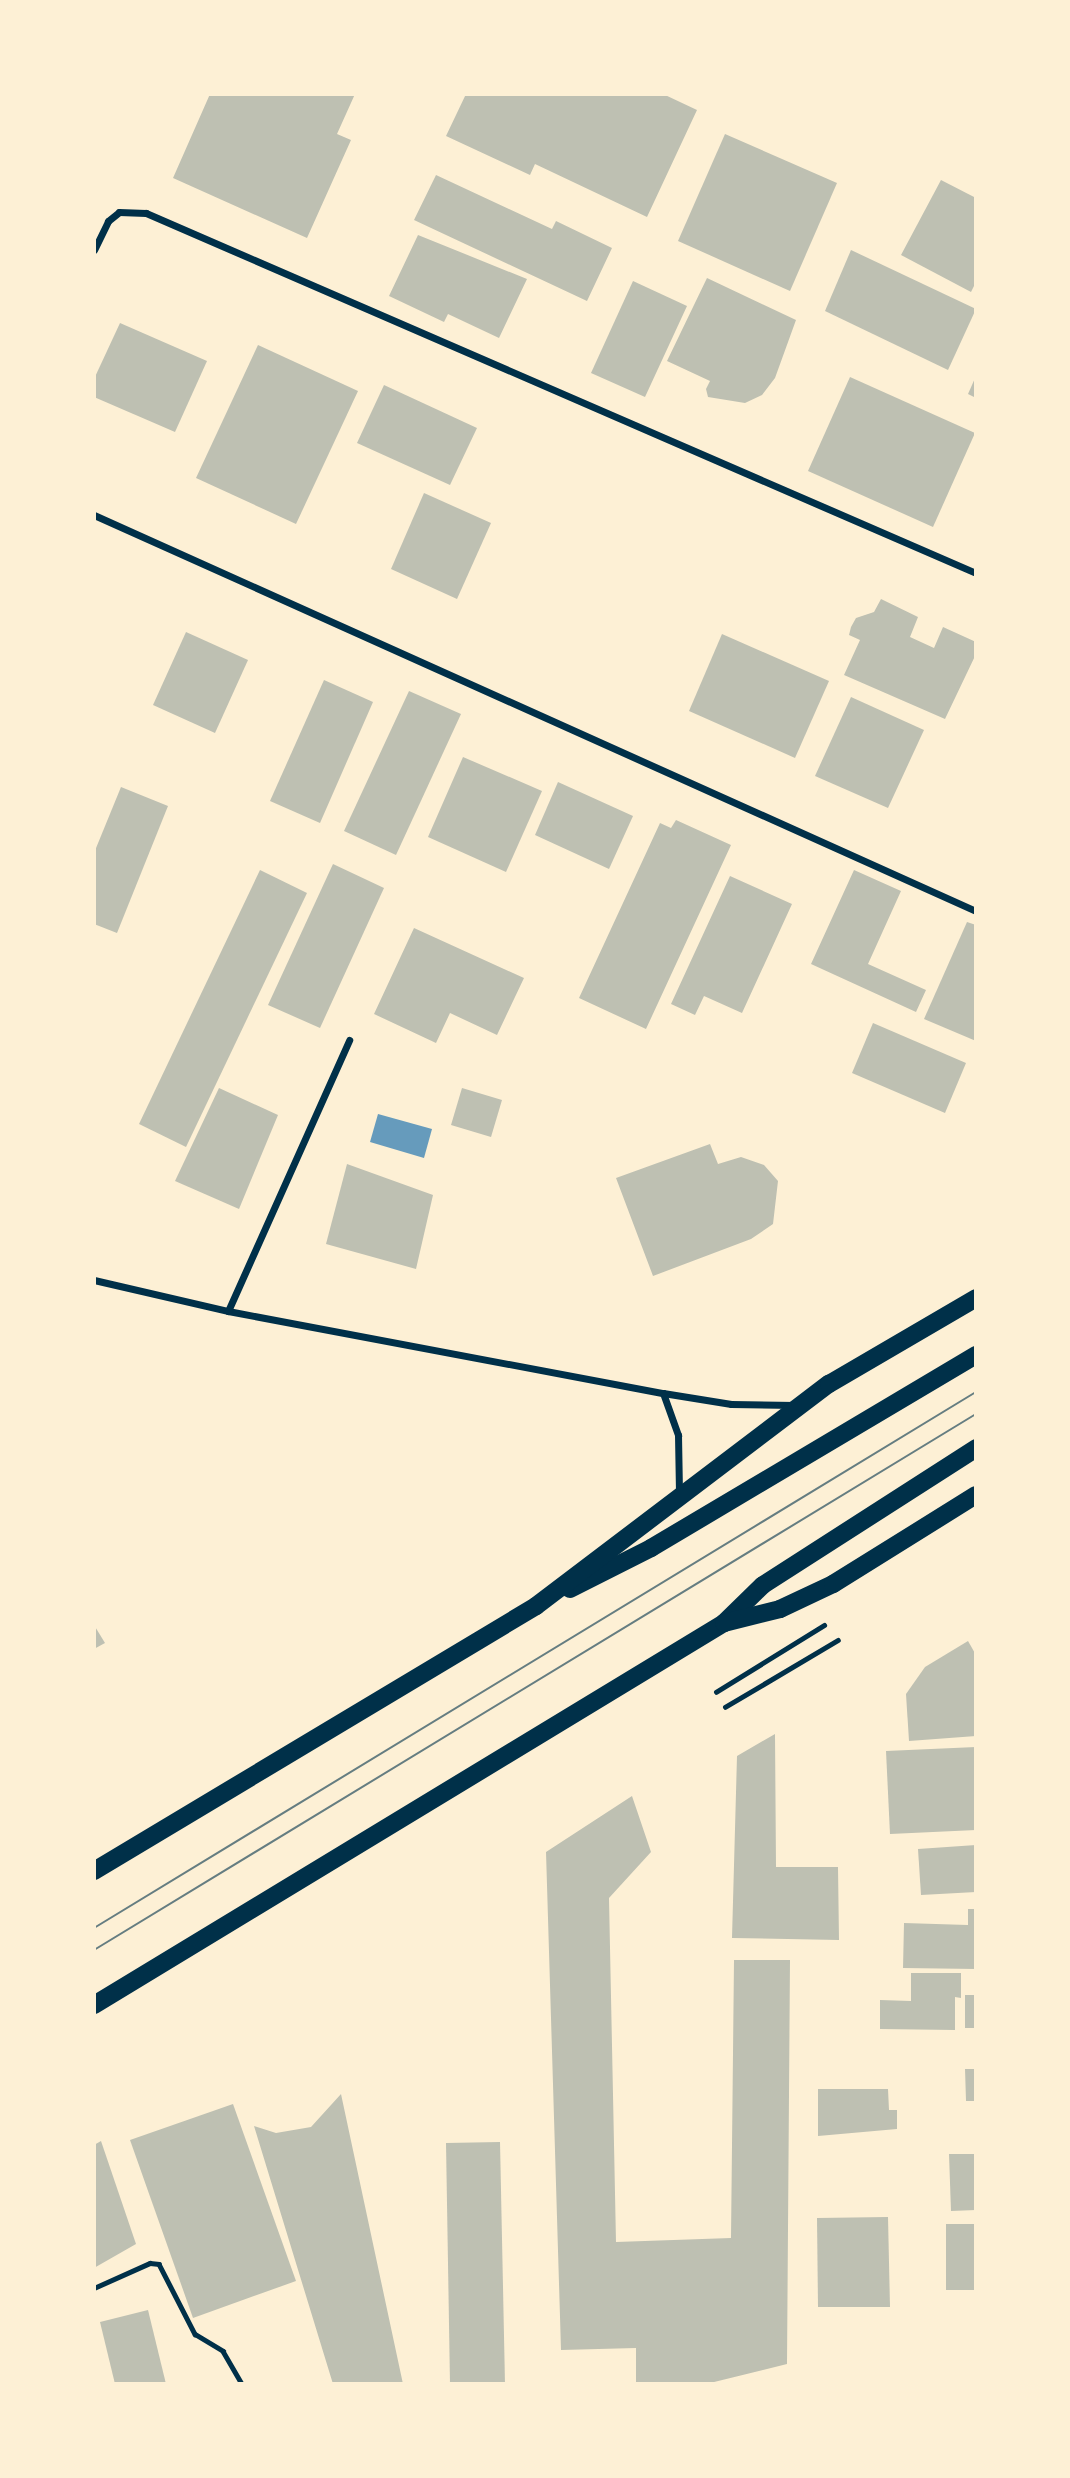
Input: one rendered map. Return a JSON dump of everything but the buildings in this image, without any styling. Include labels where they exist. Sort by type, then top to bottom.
[{"type":"main road","points":[[536,1606],[800,1405],[879,1352],[975,1298]]},
{"type":"main road","points":[[94,1871],[536,1606],[651,1548],[975,1355]]},
{"type":"main road","points":[[94,2005],[724,1623],[763,1585],[975,1448]]},
{"type":"main road","points":[[724,1623],[780,1609],[833,1584],[975,1495]]},
{"type":"street","points":[[94,250],[108,221],[119,212],[146,213],[975,573]]},
{"type":"street","points":[[94,515],[975,911]]},
{"type":"street","points":[[228,1311],[349,1040]]},
{"type":"street","points":[[94,1280],[228,1311],[663,1394],[731,1404],[800,1405]]},
{"type":"street","points":[[663,1394],[678,1435],[680,1495]]},
{"type":"lane","points":[[808,2384],[822,2384]]},
{"type":"path","points":[[716,1692],[827,1623]]},
{"type":"path","points":[[725,1707],[838,1640]]},
{"type":"path","points":[[94,2288],[150,2263],[159,2264],[195,2334],[223,2351],[242,2384]]},
{"type":"water","points":[[378,1114],[432,1129],[424,1158],[370,1142]]},
{"type":"tram line","points":[[94,1928],[976,1392]]},
{"type":"tram line","points":[[94,1950],[976,1414]]}]
